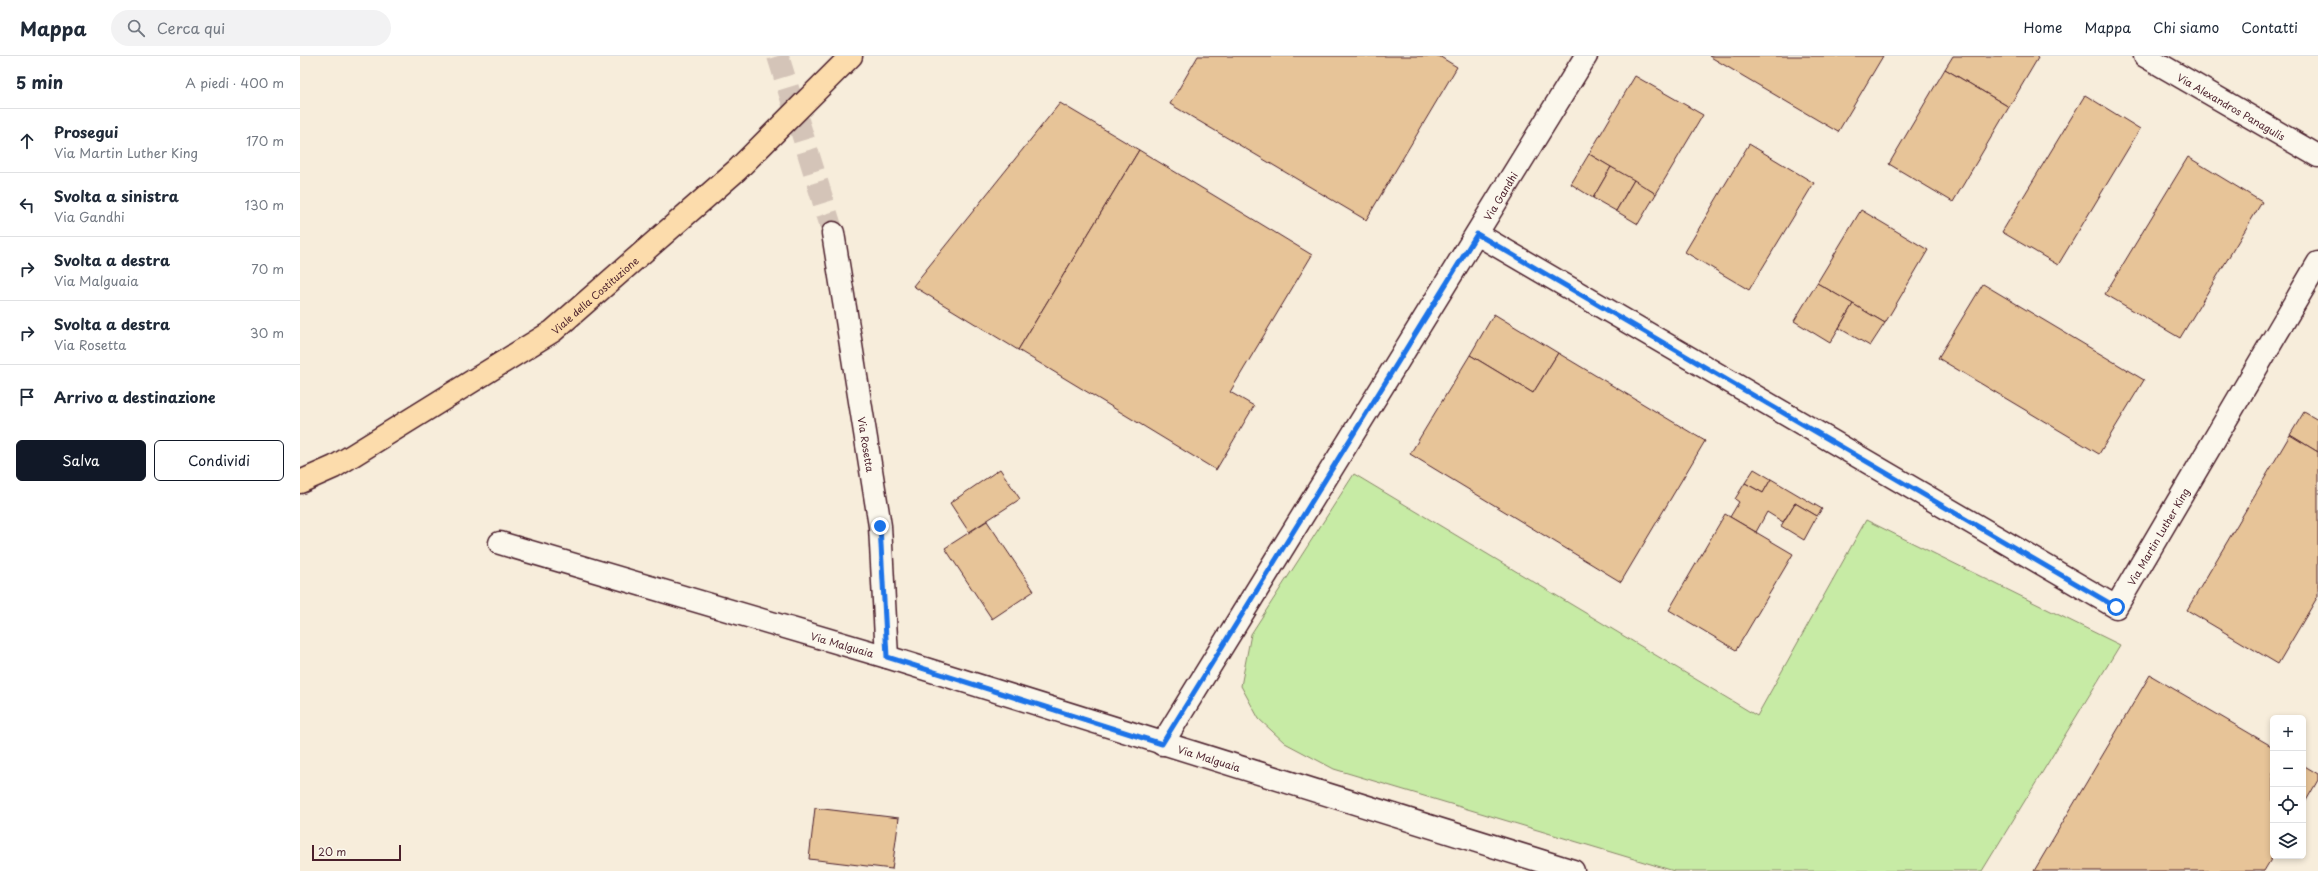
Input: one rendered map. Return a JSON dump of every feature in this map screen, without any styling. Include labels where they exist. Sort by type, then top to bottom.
[{"type":"main road","name":"Viale della Costituzione","points":[[300,482],[334,467],[553,331],[737,170],[851,56]]},
{"type":"street","name":"Via Gandhi","points":[[1162,744],[1586,56]]},
{"type":"street","name":"Via Alexandros Panagulis","points":[[2145,56],[2318,156]]},
{"type":"street","name":"Via Rosetta","points":[[833,233],[880,526],[887,657]]},
{"type":"street","name":"Via Martin Luther King","points":[[1477,234],[2116,607],[2318,262]]},
{"type":"street","name":"Via Malguaia","points":[[500,543],[887,657],[1573,871]]},
{"type":"green space","points":[[1354,474],[1757,716],[1866,520],[2120,645],[1982,871],[1674,871],[1334,769],[1285,743],[1259,719],[1241,686],[1251,634]]},
{"type":"building","points":[[1198,56],[1439,56],[1457,67],[1366,220],[1170,104]]},
{"type":"building","points":[[1709,56],[1883,56],[1838,132]]},
{"type":"building","points":[[1953,56],[2035,56],[2038,58],[2009,107],[1945,69]]},
{"type":"building","points":[[1945,69],[2009,107],[1953,202],[1889,164]]},
{"type":"building","points":[[1635,76],[1703,115],[1656,194],[1589,154]]},
{"type":"building","points":[[2085,95],[2140,129],[2058,265],[2002,232]]},
{"type":"building","points":[[1060,103],[1139,150],[1018,350],[913,286]]},
{"type":"building","points":[[1749,144],[1814,183],[1749,290],[1685,252]]},
{"type":"building","points":[[1139,150],[1312,255],[1230,392],[1254,406],[1216,470],[1018,350]]},
{"type":"building","points":[[1589,154],[1611,167],[1593,198],[1571,184]]},
{"type":"building","points":[[2188,157],[2262,202],[2180,338],[2105,294]]},
{"type":"building","points":[[1611,167],[1634,180],[1616,211],[1593,198]]},
{"type":"building","points":[[1634,180],[1656,194],[1638,224],[1616,211]]},
{"type":"building","points":[[1861,210],[1928,250],[1885,323],[1817,283]]},
{"type":"building","points":[[1817,283],[1853,304],[1830,343],[1794,321]]},
{"type":"building","points":[[1983,284],[2144,380],[2099,454],[1938,358]]},
{"type":"building","points":[[1853,304],[1885,323],[1870,346],[1839,328]]},
{"type":"building","points":[[1494,314],[1558,353],[1533,393],[1470,355]]},
{"type":"building","points":[[1558,353],[1705,441],[1621,582],[1410,454],[1470,355],[1533,393]]},
{"type":"building","points":[[2304,412],[2318,420],[2318,452],[2290,435]]},
{"type":"building","points":[[2290,435],[2318,452],[2318,596],[2278,664],[2187,610]]},
{"type":"building","points":[[1000,469],[1020,499],[969,532],[950,503]]},
{"type":"building","points":[[1754,469],[1771,479],[1763,493],[1745,483]]},
{"type":"building","points":[[1771,479],[1822,509],[1817,516],[1795,503],[1783,522],[1767,512],[1756,532],[1730,517],[1739,502],[1735,499],[1745,483],[1763,493]]},
{"type":"building","points":[[1795,503],[1817,516],[1804,540],[1781,526]]},
{"type":"building","points":[[1725,514],[1793,554],[1736,650],[1669,610]]},
{"type":"building","points":[[987,521],[1034,591],[992,619],[945,548]]},
{"type":"building","points":[[2150,675],[2270,745],[2271,859],[2264,871],[2034,871]]},
{"type":"building","points":[[2306,767],[2318,774],[2318,780],[2306,801]]},
{"type":"building","points":[[815,808],[899,818],[892,869],[809,859]]},
{"type":"tunnel","points":[[778,56],[833,233]]},
{"type":"route","points":[[880,526],[887,657],[1162,744],[1477,234],[2116,607]]}]
